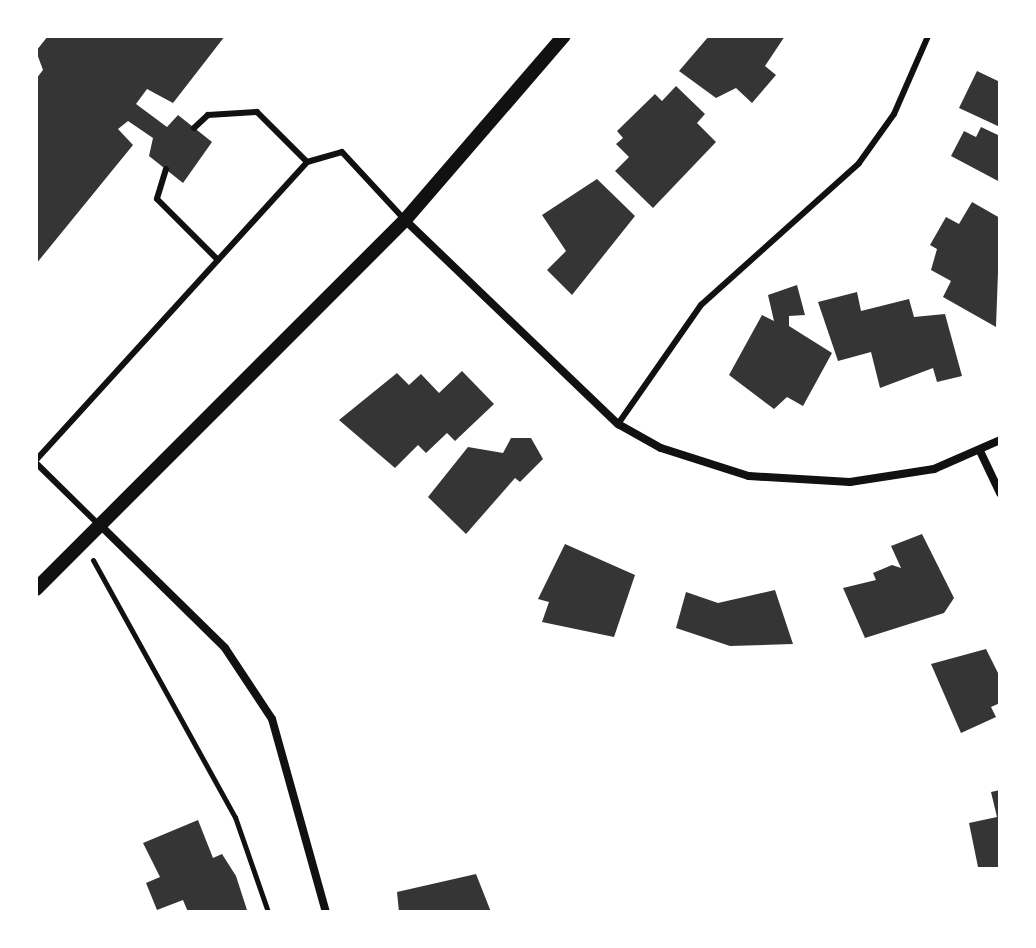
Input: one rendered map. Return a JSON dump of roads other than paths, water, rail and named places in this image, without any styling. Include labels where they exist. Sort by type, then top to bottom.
[{"type":"street","points":[[36,589],[405,220],[564,36]]},
{"type":"street","points":[[405,220],[618,424],[707,464],[805,483],[888,479],[980,451],[1000,440]]},
{"type":"street","points":[[980,451],[1000,493]]},
{"type":"street","points":[[101,526],[225,648],[264,706],[326,912]]},
{"type":"lane","points":[[618,424],[701,305],[859,163],[894,114],[928,36]]},
{"type":"lane","points":[[194,128],[208,115],[257,112],[307,162]]},
{"type":"lane","points":[[101,526],[36,462],[307,162],[342,152],[405,220]]},
{"type":"lane","points":[[166,169],[157,199],[218,260]]}]
